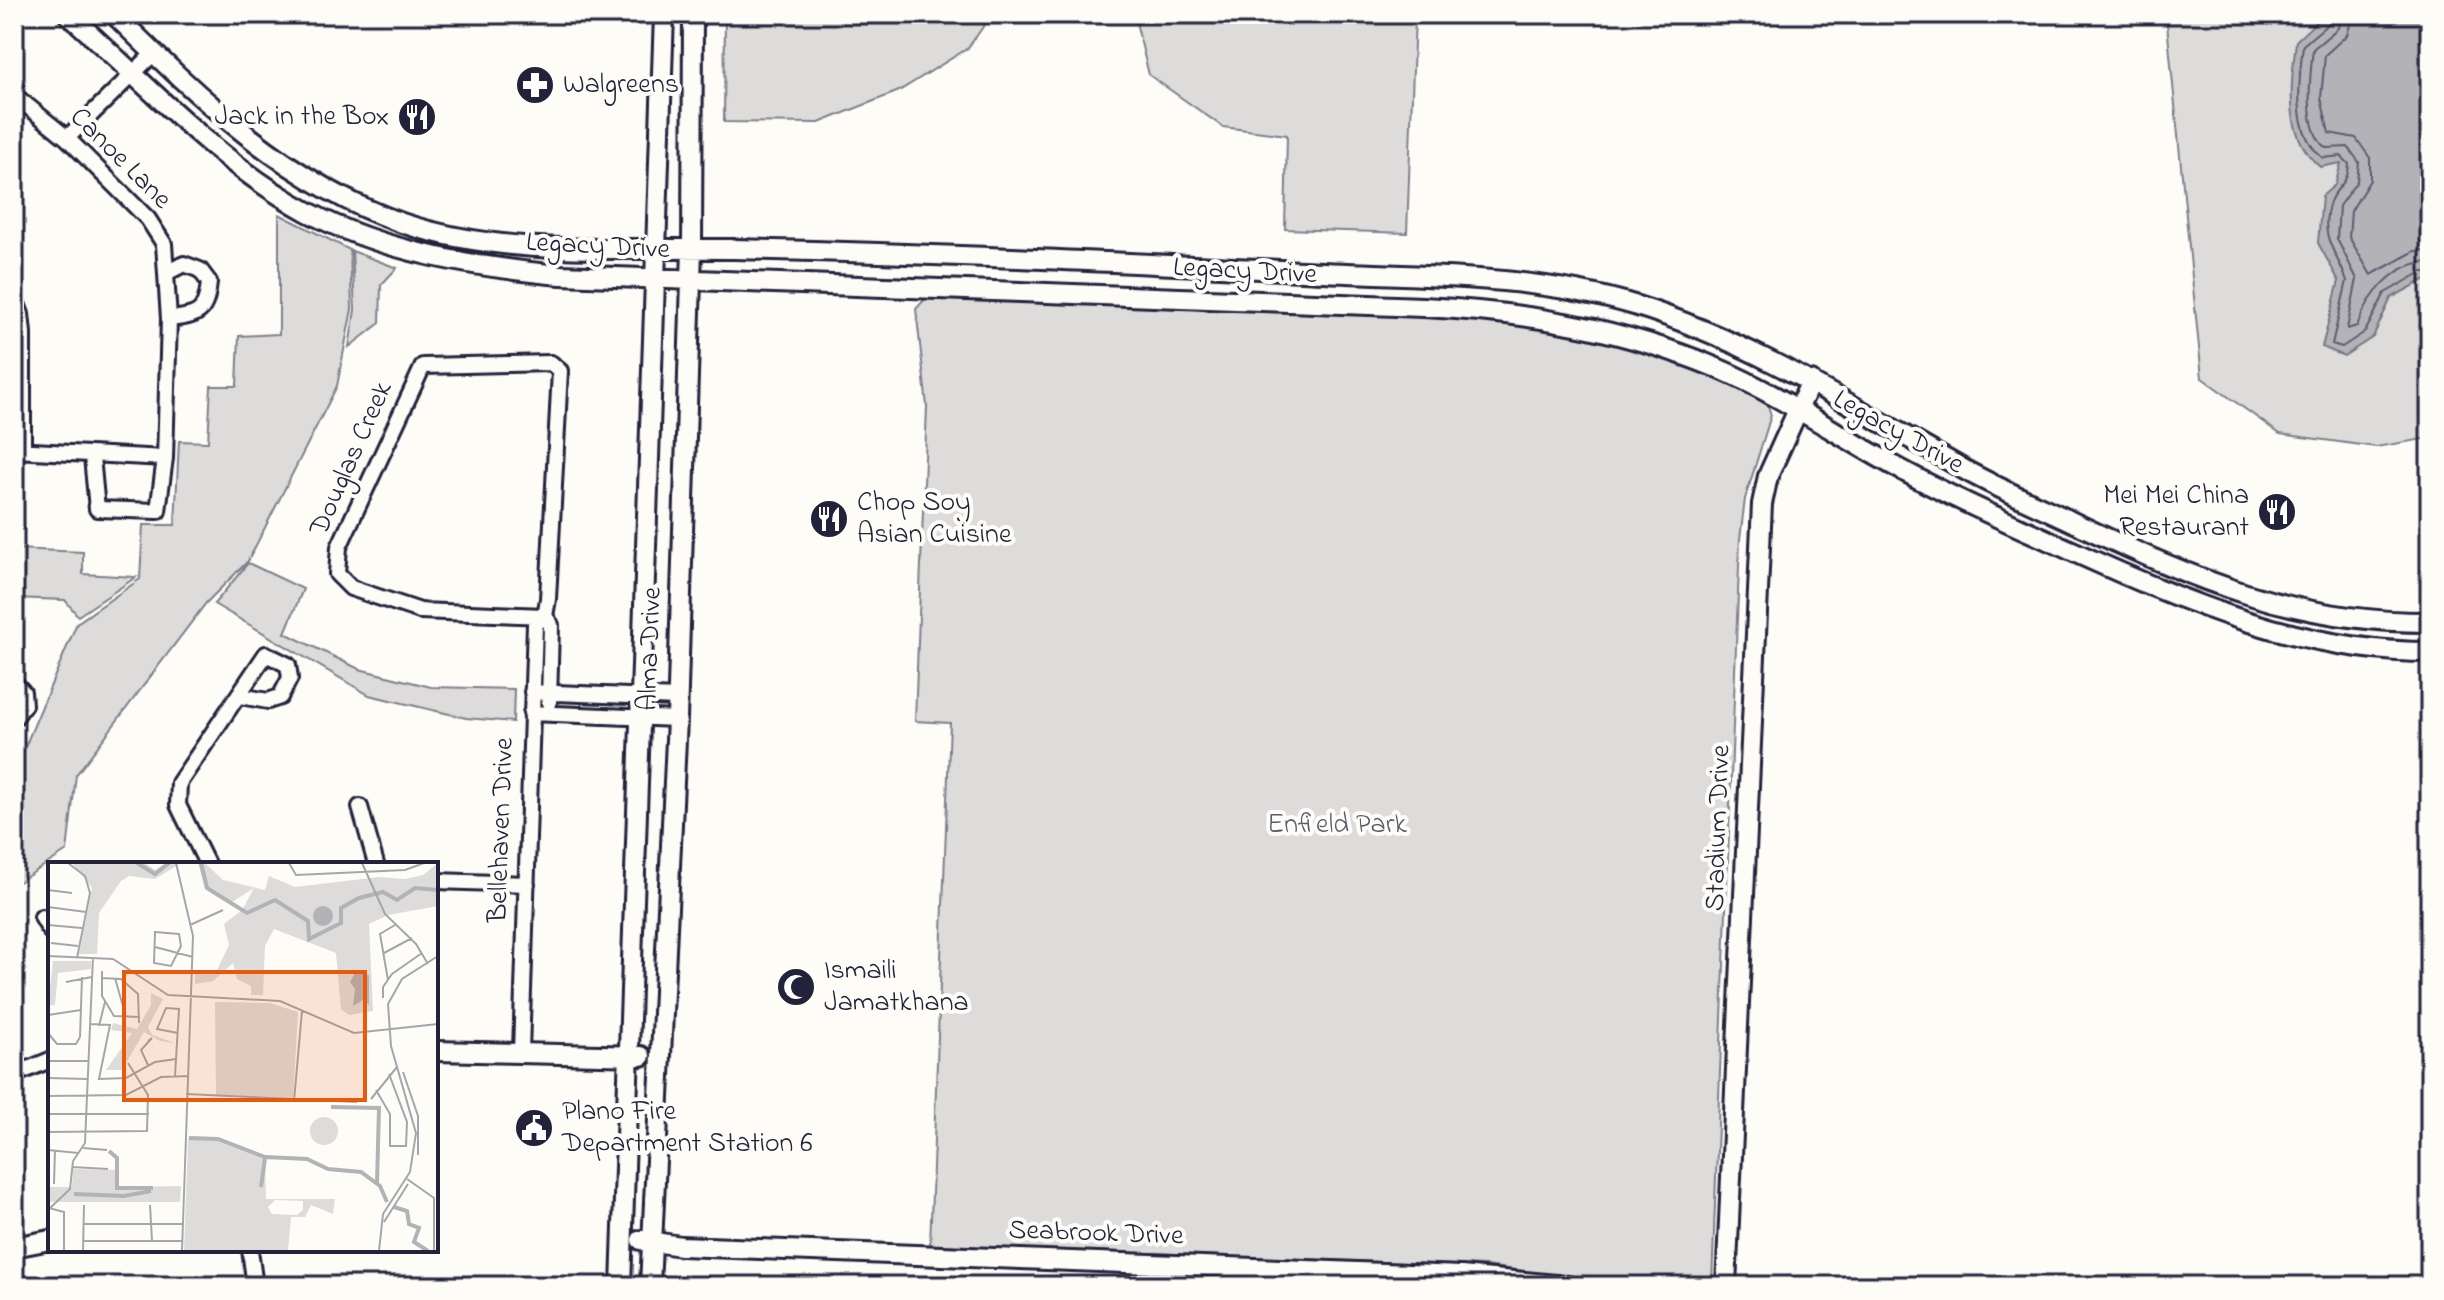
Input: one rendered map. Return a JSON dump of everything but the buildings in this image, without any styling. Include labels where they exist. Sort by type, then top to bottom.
[{"type":"main road","name":"Legacy Drive","points":[[68,14],[130,73],[248,172],[306,211],[389,244],[498,269],[655,280],[1464,309],[1572,321],[1647,342],[1718,368],[1797,409],[1912,476],[2132,578],[2248,624],[2344,646],[2430,652]]},
{"type":"main road","name":"Legacy Drive","points":[[114,14],[264,151],[353,201],[399,222],[444,234],[509,244],[1130,263],[1482,279],[1578,289],[1640,307],[1692,327],[1811,381],[1974,475],[2146,557],[2266,603],[2350,619],[2430,622]]},
{"type":"main road","points":[[664,17],[693,17]]},
{"type":"main road","name":"Alma Drive","points":[[621,1286],[664,17]]},
{"type":"main road","name":"Alma Drive","points":[[650,1286],[677,719],[692,249],[693,17]]},
{"type":"main road","points":[[389,244],[399,222]]},
{"type":"main road","points":[[911,287],[912,255]]},
{"type":"main road","points":[[1130,263],[1131,295]]},
{"type":"main road","name":"Stadium Drive","points":[[1726,1286],[1762,504],[1768,476],[1811,381]]},
{"type":"main road","points":[[648,536],[682,533]]},
{"type":"main road","points":[[2132,578],[2146,557]]},
{"type":"main road","points":[[2344,646],[2350,619]]},
{"type":"main road","points":[[438,1051],[659,1057]]},
{"type":"main road","name":"Seabrook Drive","points":[[623,1236],[681,1246],[1461,1276],[1567,1286]]},
{"type":"main road","points":[[14,1247],[48,1240]]},
{"type":"street","points":[[67,138],[130,73],[154,53]]},
{"type":"street","name":"Canoe Lane","points":[[14,95],[67,138],[148,219],[164,244],[169,319],[165,458],[158,511],[97,509],[92,457]]},
{"type":"street","points":[[166,273],[184,264],[200,270],[209,282],[207,301],[198,313],[190,318],[169,319]]},
{"type":"street","points":[[14,296],[23,333],[18,450],[92,457],[165,458]]},
{"type":"street","name":"Bellehaven Drive","points":[[423,366],[556,364],[560,371],[545,616],[551,625],[549,713]]},
{"type":"street","name":"Douglas Creek","points":[[423,366],[339,547],[337,574],[351,588],[420,611],[545,616]]},
{"type":"street","name":"Bellehaven Drive","points":[[521,1051],[535,624],[545,616]]},
{"type":"street","points":[[14,682],[23,692],[24,705],[14,719]]},
{"type":"street","points":[[532,692],[677,698]]},
{"type":"street","points":[[206,862],[178,805],[179,783],[240,696]]},
{"type":"street","points":[[531,713],[677,719]]},
{"type":"street","points":[[360,807],[375,862]]},
{"type":"street","points":[[438,881],[527,884]]},
{"type":"street","points":[[42,917],[48,928]]},
{"type":"street","points":[[14,1075],[48,1061]]},
{"type":"street","points":[[250,1252],[255,1286]]},
{"type":"green space","points":[[725,14],[992,14],[968,48],[899,91],[819,123],[724,122]]},
{"type":"green space","points":[[1134,14],[1415,14],[1407,233],[1285,229],[1287,135],[1223,127],[1149,75]]},
{"type":"green space","points":[[2166,14],[2430,14],[2430,438],[2376,447],[2280,434],[2202,378]]},
{"type":"green space","points":[[279,214],[350,250],[352,309],[337,386],[248,561],[206,603],[76,775],[67,851],[14,885],[14,773],[77,623],[140,579],[143,525],[175,525],[179,441],[208,442],[211,386],[237,386],[239,336],[279,334]]},
{"type":"green space","points":[[352,251],[397,268],[381,285],[380,323],[349,347],[355,310]]},
{"type":"green space","name":"Enfield Park","points":[[925,299],[1477,316],[1570,333],[1661,358],[1720,381],[1768,406],[1771,415],[1745,499],[1740,539],[1712,1284],[1635,1286],[1486,1266],[930,1245],[950,723],[915,721],[927,406],[916,309]]},
{"type":"green space","points":[[14,549],[83,552],[83,574],[136,577],[78,616],[65,600],[14,598]]},
{"type":"green space","points":[[248,563],[303,589],[285,633],[359,669],[431,687],[514,689],[513,722],[466,718],[369,695],[214,604]]},
{"type":"water","points":[[2331,14],[2411,15],[2430,19],[2430,282],[2426,279],[2391,298],[2373,337],[2344,356],[2322,347],[2339,281],[2318,243],[2322,196],[2335,185],[2341,163],[2320,167],[2308,154],[2300,140],[2292,108],[2296,41],[2318,20]]},
{"type":"place","name":"Walgreens","points":[[535,85]]},
{"type":"place","name":"Jack in the Box","points":[[417,117]]},
{"type":"place","name":"Mei Mei China Restaurant","points":[[2277,512]]},
{"type":"place","name":"Chop Soy Asian Cuisine","points":[[829,519]]},
{"type":"place","name":"Ismaili Jamatkhana","points":[[796,987]]},
{"type":"place","name":"Plano Fire Department Station 6","points":[[534,1128]]}]
